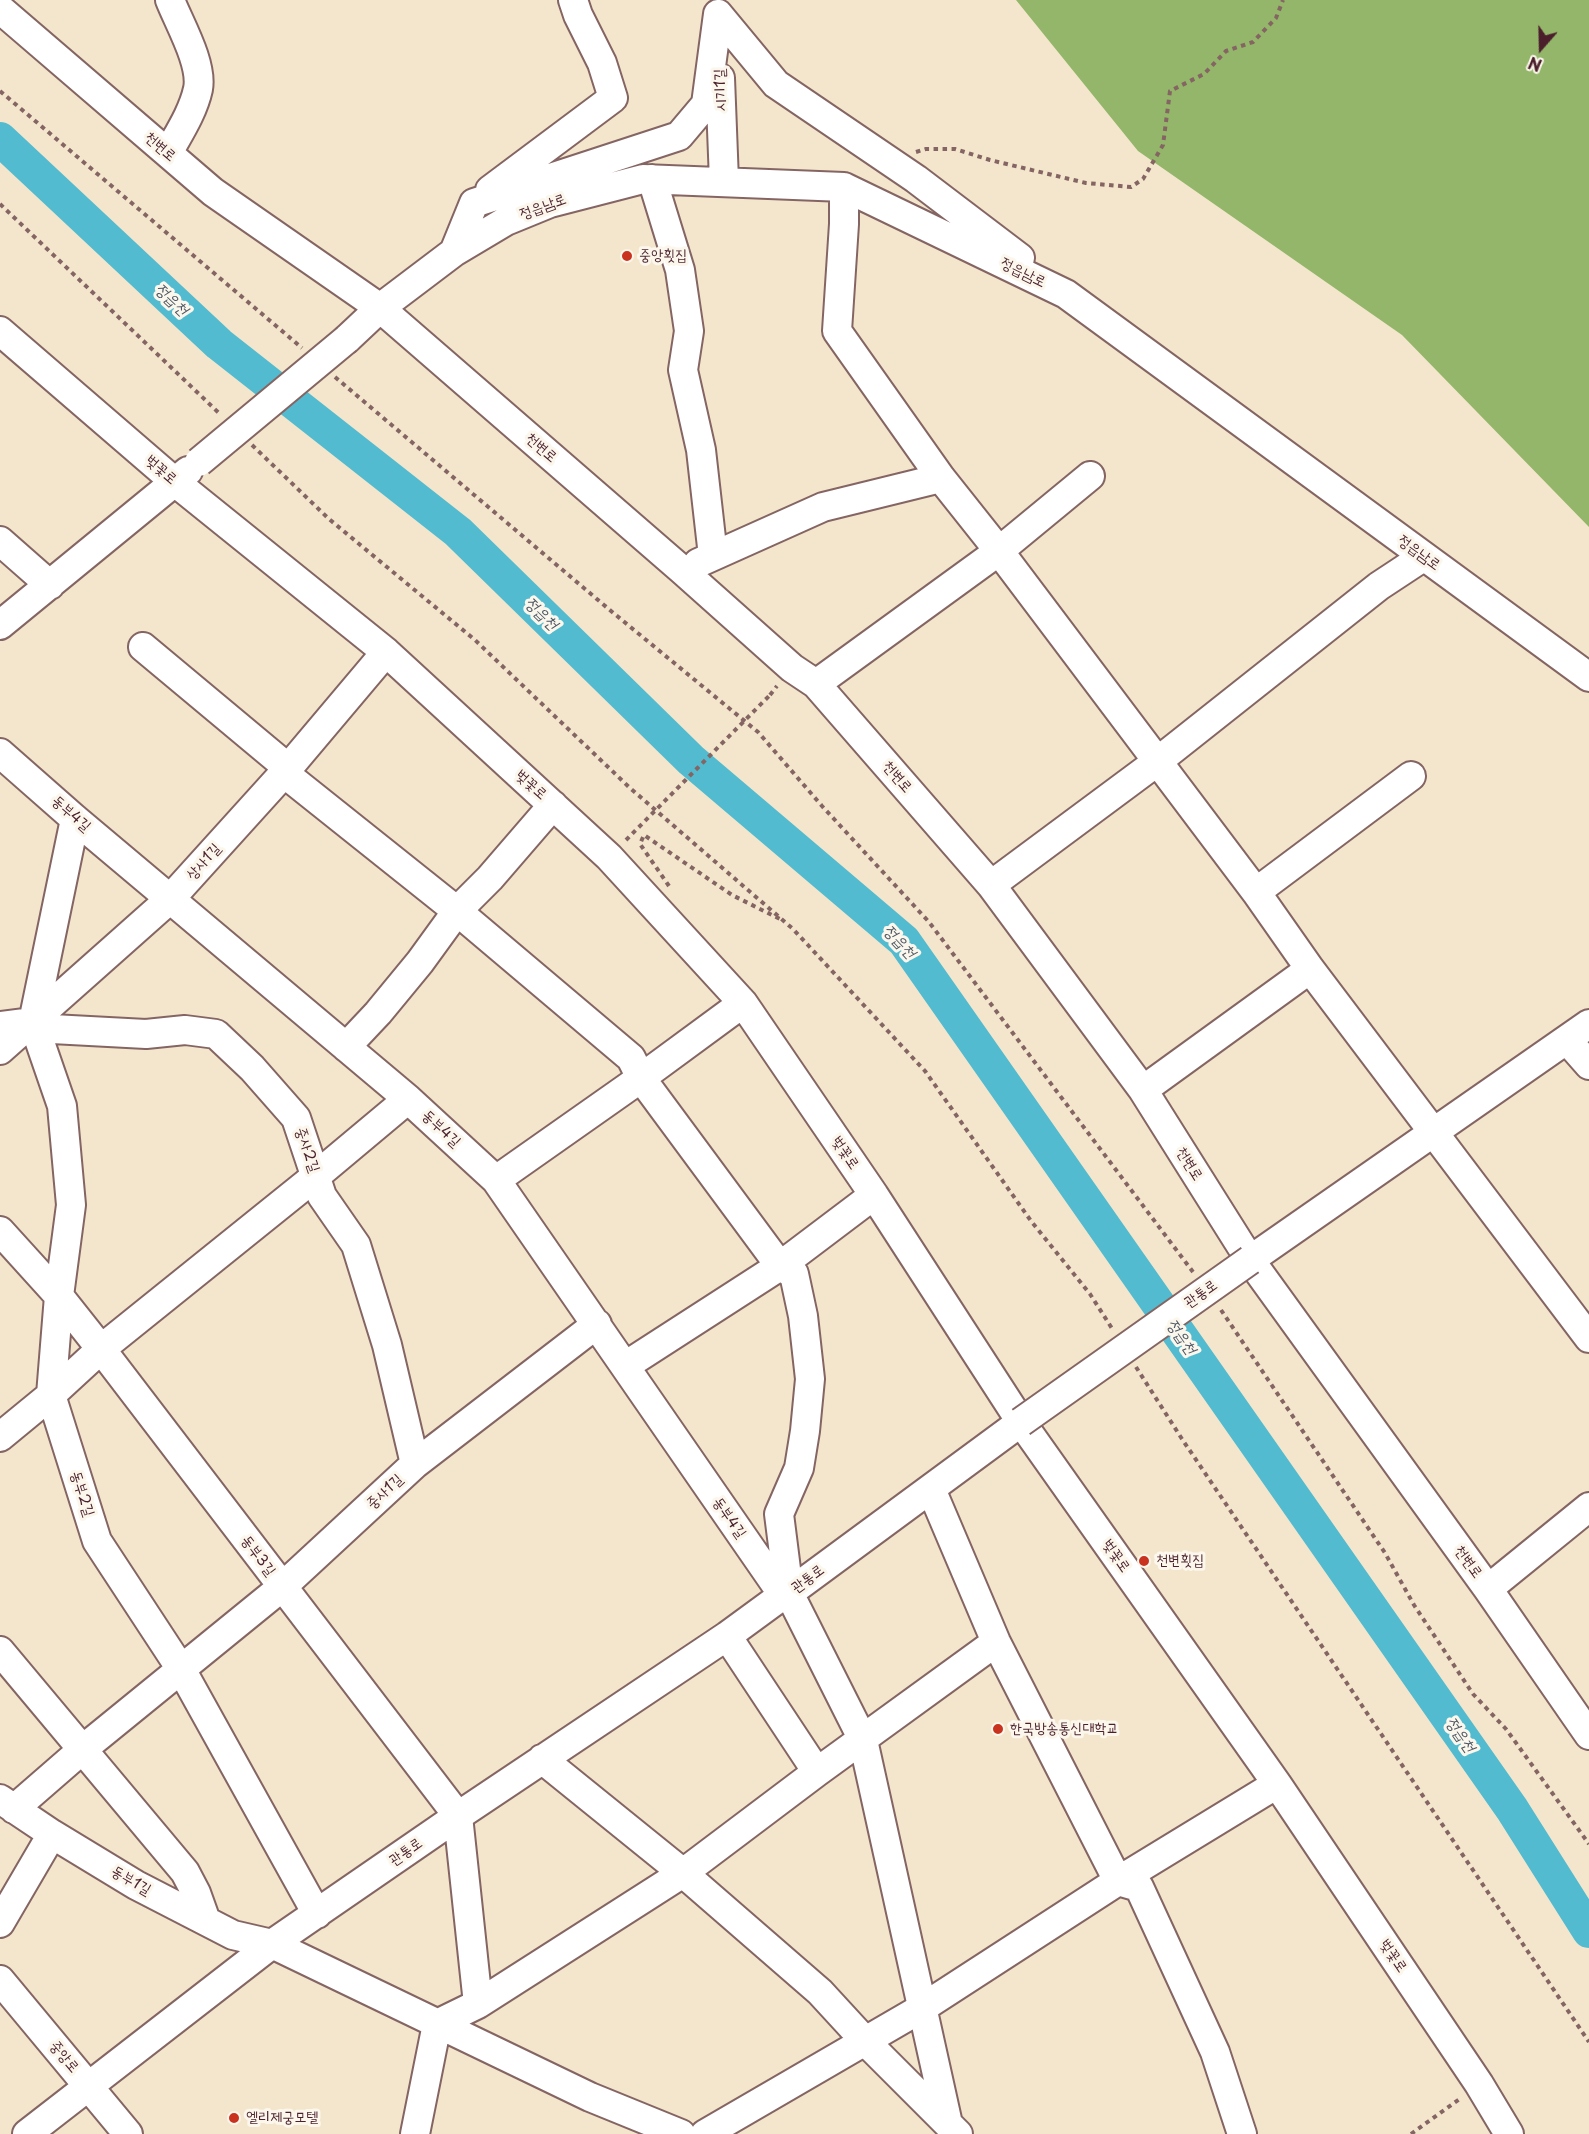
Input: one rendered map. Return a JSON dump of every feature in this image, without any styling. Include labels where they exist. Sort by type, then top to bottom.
[{"type":"street","points":[[168,153],[189,113],[199,87],[197,64],[170,0]]},
{"type":"street","points":[[453,252],[474,203],[613,98],[602,63],[573,0]]},
{"type":"street","points":[[474,203],[679,136],[706,104],[717,7]]},
{"type":"street","points":[[717,7],[776,84],[916,179],[1066,294]]},
{"type":"street","name":"시기1길","points":[[717,7],[724,181]]},
{"type":"street","name":"천변로","points":[[0,9],[213,192],[380,308],[792,668],[816,684],[991,885],[1143,1090],[1250,1260],[1488,1589],[1589,1735]]},
{"type":"street","name":"정읍남로","points":[[0,625],[347,339],[380,308],[453,252],[506,221],[550,203],[643,179],[724,181],[844,187],[1066,294],[1589,677]]},
{"type":"street","points":[[652,179],[680,270],[689,331],[683,370],[701,450],[713,556]]},
{"type":"street","points":[[844,187],[837,331],[941,478],[1158,761],[1256,892],[1310,969],[1589,1338]]},
{"type":"street","name":"벚꽃로","points":[[0,331],[175,482],[386,652],[609,857],[743,1003],[874,1195],[1021,1422],[1277,1784],[1479,2084],[1509,2134]]},
{"type":"street","points":[[816,684],[999,551],[1090,476]]},
{"type":"street","points":[[682,570],[823,507],[941,478]]},
{"type":"street","points":[[0,541],[50,585]]},
{"type":"street","points":[[991,885],[1158,761],[1379,586],[1423,557]]},
{"type":"street","points":[[143,647],[286,770],[631,1058],[640,1078],[780,1266],[794,1274],[803,1316],[810,1379],[799,1468],[779,1514],[786,1594],[863,1740],[922,2008],[953,2129]]},
{"type":"street","name":"상사1길","points":[[0,1050],[170,899],[286,770],[386,652]]},
{"type":"street","name":"동부4길","points":[[0,753],[75,819],[408,1099],[496,1180],[786,1594]]},
{"type":"street","points":[[1256,892],[1411,776]]},
{"type":"street","points":[[346,1047],[378,1013],[420,962],[457,911],[490,878],[554,805]]},
{"type":"street","points":[[0,1026],[33,1022],[75,819]]},
{"type":"street","points":[[1143,1090],[1310,969]]},
{"type":"street","points":[[496,1180],[743,1003]]},
{"type":"street","name":"중사2길","points":[[33,1022],[52,1029],[146,1034],[185,1030],[216,1034],[252,1068],[296,1118],[322,1196],[356,1245],[387,1345],[415,1464]]},
{"type":"street","name":"동부2길","points":[[33,1022],[62,1106],[71,1205],[59,1296],[51,1395],[97,1541],[181,1668],[317,1914]]},
{"type":"street","points":[[1578,1032],[1589,1065]]},
{"type":"street","name":"관통로","points":[[27,2134],[272,1944],[727,1636],[1021,1422],[1578,1032]]},
{"type":"street","points":[[0,1437],[51,1395],[101,1349],[408,1099]]},
{"type":"street","points":[[625,1366],[780,1266],[874,1195]]},
{"type":"street","name":"동부3길","points":[[0,1231],[59,1296],[101,1349],[458,1816]]},
{"type":"street","name":"중사1길","points":[[7,1804],[83,1749],[282,1587],[415,1464],[597,1324]]},
{"type":"street","points":[[931,1489],[996,1642],[1118,1881],[1139,1887],[1215,2052],[1242,2134]]},
{"type":"street","points":[[1488,1589],[1589,1507]]},
{"type":"street","points":[[727,1636],[817,1772]]},
{"type":"street","points":[[415,2134],[438,2024],[478,2004],[683,1873],[996,1642]]},
{"type":"street","points":[[0,1651],[185,1872],[196,1893],[206,1921]]},
{"type":"street","points":[[542,1760],[683,1873],[820,1992],[866,2042],[953,2129]]},
{"type":"street","points":[[705,2134],[922,2008],[1118,1881],[1277,1784]]},
{"type":"street","name":"동부1길","points":[[7,1804],[135,1885],[233,1935],[272,1944],[590,2097],[681,2134]]},
{"type":"street","points":[[458,1816],[478,2004]]},
{"type":"street","points":[[0,1923],[52,1834]]},
{"type":"street","name":"중앙로","points":[[0,1980],[128,2134]]},
{"type":"path","points":[[890,161],[926,149],[955,149],[990,160],[1086,183],[1131,188],[1143,179],[1163,145],[1170,91],[1204,74],[1226,51],[1253,42],[1276,18],[1283,0]]},
{"type":"path","points":[[0,91],[302,348]]},
{"type":"path","points":[[0,204],[225,419]]},
{"type":"path","points":[[329,371],[758,732],[822,806],[929,922],[1198,1280]]},
{"type":"path","points":[[251,444],[328,519],[475,640],[630,788],[786,922],[925,1071],[1030,1221],[1090,1294],[1114,1333]]},
{"type":"path","points":[[626,840],[770,695]]},
{"type":"path","points":[[670,890],[667,882],[640,844],[644,835],[732,895],[786,922]]},
{"type":"path","points":[[1220,1308],[1385,1553],[1414,1605],[1473,1694],[1506,1729],[1589,1844]]},
{"type":"path","points":[[1133,1362],[1182,1439],[1589,2042]]},
{"type":"path","points":[[1411,2134],[1479,2084]]},
{"type":"green space","points":[[1016,0],[1589,0],[1589,527],[1402,335],[1138,151]]},
{"type":"waterway","name":"정읍천","points":[[0,139],[219,344],[458,532],[691,760],[904,941],[1512,1809],[1589,1931]]},
{"type":"place","name":"중앙횟집","points":[[627,256]]},
{"type":"place","name":"천변횟집","points":[[1144,1561]]},
{"type":"place","name":"한국방송통신대학교","points":[[998,1729]]},
{"type":"place","name":"엘리제궁모텔","points":[[234,2118]]}]
